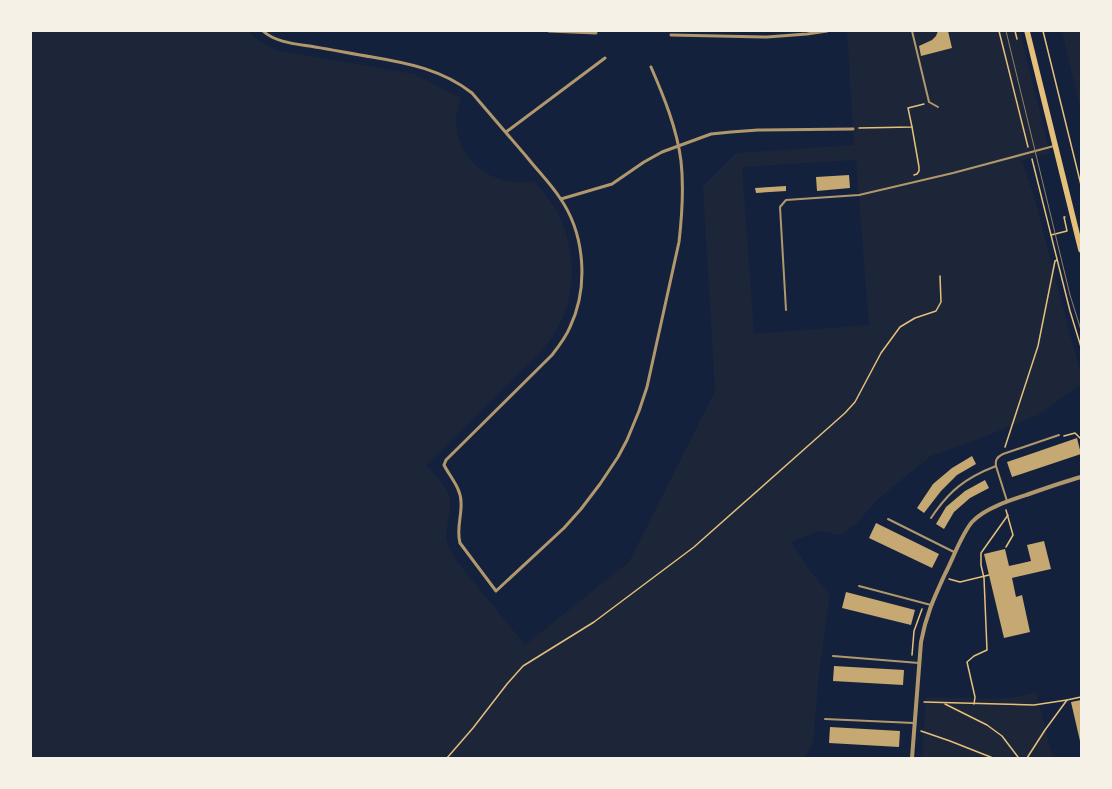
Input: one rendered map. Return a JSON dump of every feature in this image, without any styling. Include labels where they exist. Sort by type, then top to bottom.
[{"type":"main road","points":[[1027,31],[1081,250]]},
{"type":"street","points":[[263,31],[284,41],[396,61],[420,67],[443,75],[466,89],[472,93],[561,199],[575,229],[578,237],[581,257],[581,289],[578,308],[562,343],[552,355],[446,460],[444,465],[460,495],[461,502],[458,537],[460,543],[496,591],[564,528],[581,509],[618,457],[640,411],[647,387],[679,242],[682,220],[681,162],[678,145],[672,122],[651,67]]},
{"type":"street","points":[[549,31],[596,33]]},
{"type":"street","points":[[671,35],[767,37],[827,31]]},
{"type":"street","points":[[506,132],[605,58]]},
{"type":"street","points":[[561,199],[612,184],[644,162],[662,152],[711,134],[758,130],[853,128]]},
{"type":"street","points":[[912,758],[924,626],[931,605],[962,539],[972,522],[985,512],[1007,502],[1062,482],[1081,477]]},
{"type":"lane","points":[[912,31],[930,102],[938,107]]},
{"type":"lane","points":[[786,310],[780,207],[786,200],[859,195],[908,184],[1055,145]]},
{"type":"lane","points":[[1007,502],[995,462],[998,457],[1003,454],[1060,436]]},
{"type":"lane","points":[[931,518],[941,503],[960,484],[983,471],[996,466]]},
{"type":"lane","points":[[888,519],[956,552]]},
{"type":"lane","points":[[858,586],[931,605]]},
{"type":"lane","points":[[834,656],[920,663]]},
{"type":"lane","points":[[825,719],[916,724]]},
{"type":"path","points":[[999,31],[1070,311],[1081,348]]},
{"type":"path","points":[[1015,31],[1017,39]]},
{"type":"path","points":[[1043,31],[1081,184]]},
{"type":"path","points":[[908,184],[906,178],[917,174],[919,171],[908,108],[930,102]]},
{"type":"path","points":[[853,128],[912,127]]},
{"type":"path","points":[[1051,235],[1067,231],[1064,217],[1072,216]]},
{"type":"path","points":[[1003,454],[1038,346],[1055,261],[1057,260]]},
{"type":"path","points":[[447,758],[473,728],[506,684],[523,666],[594,622],[694,547],[845,413],[855,402],[881,353],[900,327],[914,318],[936,311],[941,302],[940,276]]},
{"type":"path","points":[[1060,436],[1075,433],[1081,439]]},
{"type":"path","points":[[1004,509],[1006,508],[1013,535],[1006,547]]},
{"type":"path","points":[[974,704],[975,697],[967,662],[974,656],[987,650],[984,577],[981,565],[981,553],[1008,515]]},
{"type":"path","points":[[949,579],[960,582],[989,575]]},
{"type":"path","points":[[912,662],[914,631],[924,603]]},
{"type":"path","points":[[922,702],[1034,705],[1081,697]]},
{"type":"path","points":[[1027,758],[1067,700]]},
{"type":"path","points":[[944,703],[987,725],[1002,736],[1018,757]]},
{"type":"path","points":[[921,732],[950,741],[993,758]]},
{"type":"shaded area","points":[[31,31],[248,31],[258,40],[275,50],[414,74],[461,98],[456,119],[458,134],[463,148],[470,159],[480,169],[492,176],[505,180],[519,182],[534,181],[543,191],[554,206],[562,222],[569,247],[572,275],[571,289],[562,319],[549,342],[542,350],[426,465],[442,483],[449,495],[450,510],[446,536],[448,545],[455,559],[525,645],[629,562],[715,391],[703,186],[736,153],[854,145],[847,31],[1020,31],[1050,154],[1022,160],[1035,200],[1081,376],[1081,384],[1038,415],[971,442],[931,456],[879,498],[856,524],[840,535],[819,531],[791,542],[810,571],[830,594],[819,672],[813,743],[804,758],[31,758]],"holes":[[[856,160],[869,325],[754,334],[742,167]]]},
{"type":"shaded area","points":[[1062,31],[1081,31],[1081,112]]},
{"type":"shaded area","points":[[1036,692],[1053,758],[922,758],[926,697],[996,699],[1016,697]]},
{"type":"building","points":[[938,31],[948,31],[952,48],[921,56],[919,46],[932,40]]},
{"type":"building","points":[[849,175],[850,188],[817,191],[816,177]]},
{"type":"building","points":[[786,186],[786,191],[756,193],[755,188]]},
{"type":"building","points":[[1077,438],[1081,454],[1012,477],[1007,462]]},
{"type":"building","points":[[972,456],[976,464],[957,475],[941,491],[924,513],[917,508],[933,484],[952,468]]},
{"type":"building","points":[[985,480],[989,488],[970,498],[954,512],[944,529],[936,524],[946,507],[965,491]]},
{"type":"building","points":[[876,523],[939,554],[932,568],[869,538]]},
{"type":"building","points":[[1044,541],[1051,569],[1012,578],[1016,597],[1022,595],[1030,632],[1004,638],[984,554],[1005,549],[1009,566],[1031,561],[1027,545]]},
{"type":"building","points":[[846,592],[915,610],[911,625],[842,608]]},
{"type":"building","points":[[834,666],[904,670],[903,685],[833,681]]},
{"type":"building","points":[[1081,700],[1081,741],[1080,741],[1071,702]]},
{"type":"building","points":[[830,727],[900,731],[899,747],[829,743]]},
{"type":"tram line","points":[[1006,31],[1070,295],[1081,330]]}]
